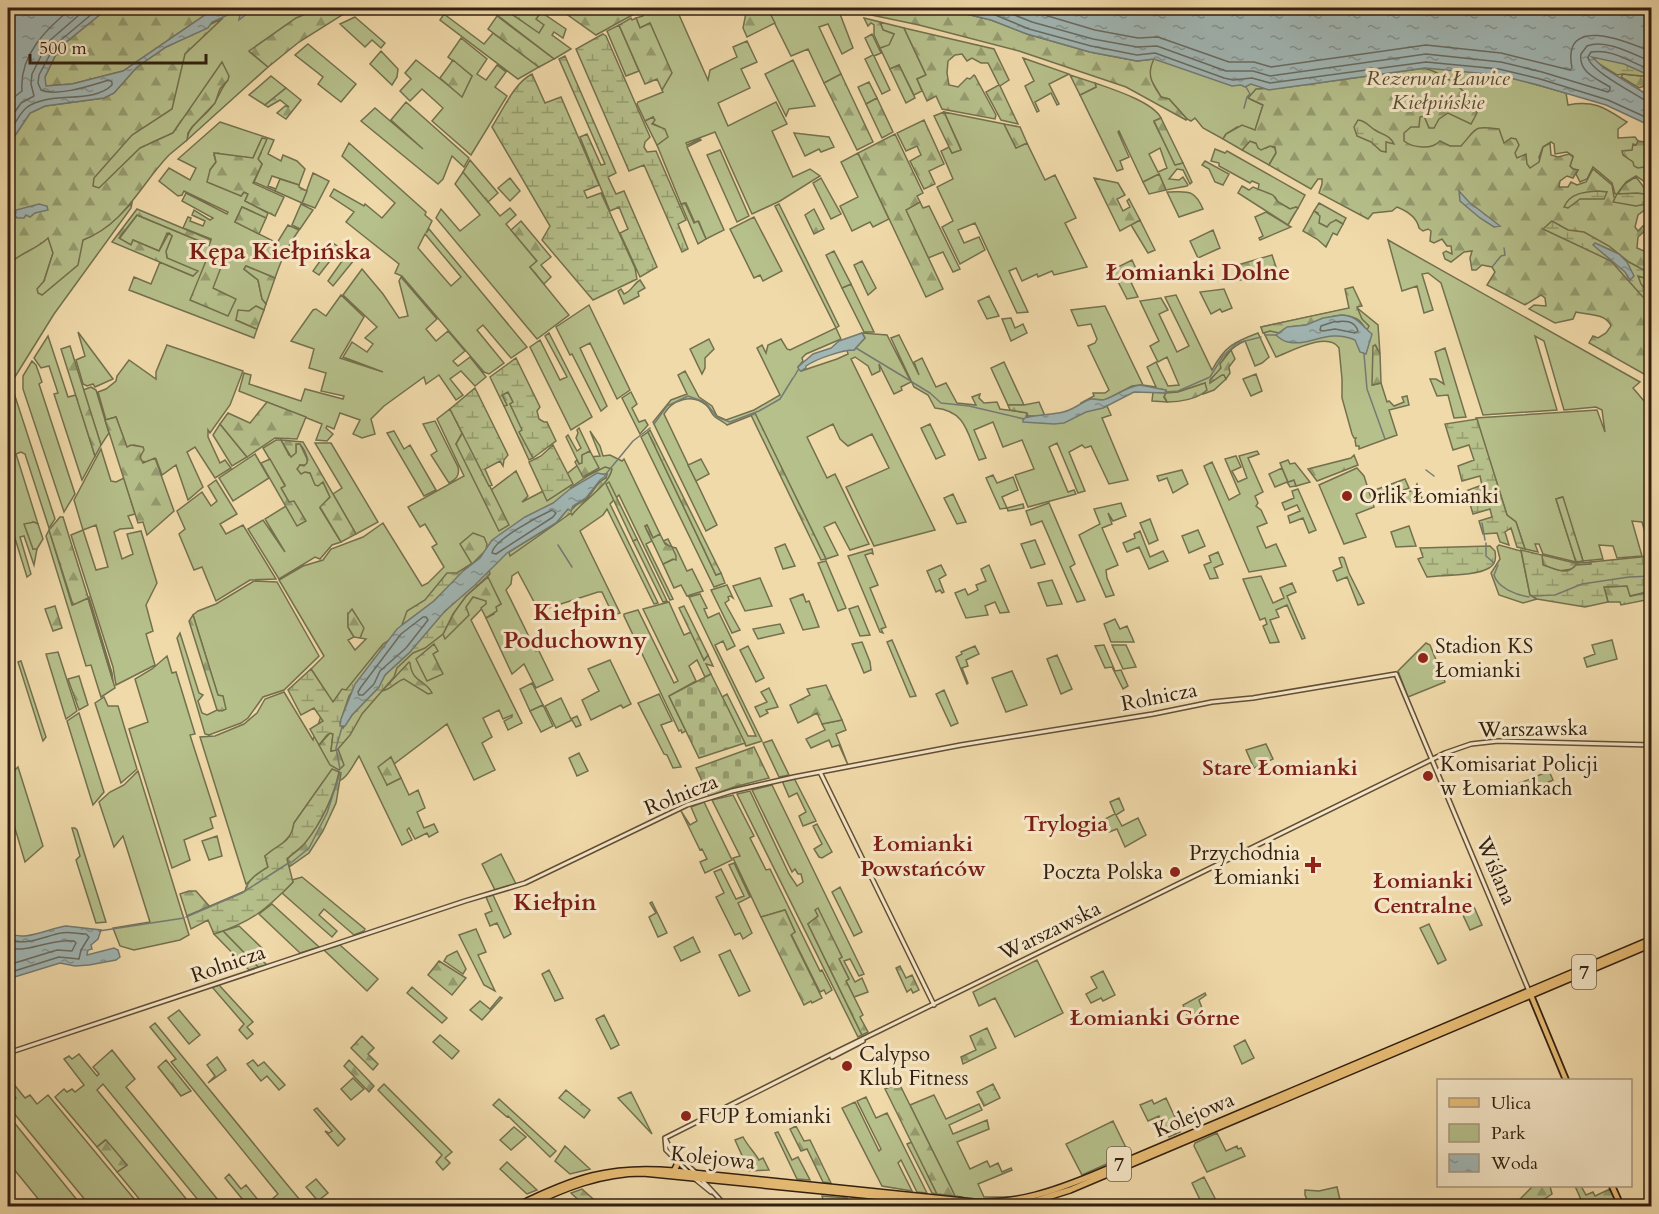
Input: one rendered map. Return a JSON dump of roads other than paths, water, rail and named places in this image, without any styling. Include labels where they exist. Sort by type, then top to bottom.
[{"type":"highway","name":"Kolejowa","points":[[998,1206],[1030,1202],[1062,1193],[1652,939]]},
{"type":"highway","name":"Kolejowa","points":[[527,1206],[569,1187],[605,1177],[648,1173],[694,1175],[981,1202],[1028,1198],[1068,1185],[1516,996],[1543,989],[1652,944]]},
{"type":"highway","points":[[1543,989],[1553,989]]},
{"type":"highway","points":[[1507,996],[1516,996]]},
{"type":"highway","points":[[674,1171],[677,1167],[677,1160]]},
{"type":"highway","name":"Kolejowa","points":[[517,1206],[569,1182],[602,1173],[631,1169],[674,1171],[710,1179],[974,1206]]},
{"type":"highway","points":[[709,1188],[707,1183],[710,1179]]},
{"type":"highway","points":[[1068,1185],[1076,1179]]},
{"type":"main road","name":"Wiślana","points":[[1530,993],[1566,1079]]},
{"type":"main road","points":[[1613,1187],[1621,1206]]},
{"type":"street","name":"Wiślana","points":[[1396,674],[1530,993]]},
{"type":"street","name":"Rolnicza","points":[[8,1053],[465,901],[522,885],[700,800],[732,791],[969,744],[1177,710],[1212,702],[1253,698],[1396,674]]},
{"type":"street","name":"Warszawska","points":[[665,1138],[1431,759],[1463,746],[1498,741],[1652,745]]},
{"type":"street","points":[[820,772],[934,1005]]},
{"type":"street","points":[[665,1138],[665,1148],[715,1196]]},
{"type":"street","points":[[665,1138],[671,1150],[726,1206]]},
{"type":"water","points":[[8,8],[108,8],[59,48],[45,77],[46,86],[72,84],[123,71],[208,13],[221,8],[254,8],[239,20],[241,9],[212,22],[208,28],[166,47],[137,67],[114,93],[104,98],[45,106],[30,113],[8,146]]},
{"type":"water","points":[[942,8],[1651,8],[1651,76],[1624,64],[1592,57],[1604,68],[1651,97],[1651,126],[1606,105],[1538,85],[1498,75],[1425,68],[1269,90],[1251,84],[1245,87],[1232,86],[1154,59],[1137,61],[1090,52],[1027,34],[991,20]]},
{"type":"water","points":[[1459,191],[1469,202],[1500,226],[1494,227],[1460,201]]},
{"type":"water","points":[[39,204],[47,206],[48,210],[35,213],[30,217],[26,215],[24,218],[17,218],[15,215],[16,210]]},
{"type":"water","points":[[1595,243],[1619,254],[1627,262],[1634,276],[1630,280],[1625,272],[1593,245]]},
{"type":"water","points":[[1342,315],[1355,319],[1372,334],[1366,354],[1360,352],[1355,340],[1345,337],[1336,336],[1296,343],[1284,341],[1276,335],[1287,327],[1306,325],[1323,318]]},
{"type":"water","points":[[862,333],[865,338],[854,350],[829,355],[799,370],[798,367],[813,354]]},
{"type":"water","points":[[1140,385],[1166,390],[1166,393],[1134,392],[1103,408],[1086,412],[1064,423],[1023,422],[1026,418],[1067,411],[1088,400],[1104,400],[1130,387]]},
{"type":"water","points":[[597,473],[607,475],[586,498],[573,506],[571,511],[568,509],[556,523],[507,553],[445,611],[410,652],[385,675],[379,687],[352,715],[345,726],[340,726],[355,684],[397,629],[434,601],[462,572],[480,558],[492,540]]},
{"type":"water","points":[[66,926],[101,930],[87,955],[114,948],[118,950],[120,957],[116,960],[89,965],[75,966],[60,963],[8,979],[8,932],[21,936]]},
{"type":"waterway","points":[[1244,108],[1250,94],[1246,87]]},
{"type":"waterway","points":[[8,211],[16,213]]},
{"type":"waterway","points":[[1492,267],[1501,256],[1505,255],[1504,248]]},
{"type":"waterway","points":[[1265,335],[1276,335]]},
{"type":"waterway","points":[[1165,392],[1178,391],[1210,377],[1223,356],[1237,343],[1261,337]]},
{"type":"waterway","points":[[856,348],[909,380]]},
{"type":"waterway","points":[[1364,354],[1367,389],[1385,439]]},
{"type":"waterway","points":[[794,377],[798,370]]},
{"type":"waterway","points":[[654,424],[667,406],[688,396],[705,402],[717,417],[730,422],[759,411],[780,399],[793,378]]},
{"type":"waterway","points":[[912,382],[941,403],[969,406],[1024,419]]},
{"type":"waterway","points":[[605,475],[633,441],[650,428]]},
{"type":"waterway","points":[[1426,470],[1434,476]]},
{"type":"waterway","points":[[1482,523],[1485,540]]},
{"type":"waterway","points":[[1486,543],[1486,556],[1494,563]]},
{"type":"waterway","points":[[558,545],[572,567]]},
{"type":"waterway","points":[[1498,565],[1494,575],[1499,584],[1513,593],[1529,597]]},
{"type":"waterway","points":[[1532,596],[1555,595],[1582,584],[1652,576]]},
{"type":"waterway","points":[[340,769],[336,748],[342,727]]},
{"type":"waterway","points":[[292,862],[309,848],[327,813],[340,773]]},
{"type":"waterway","points":[[186,917],[242,893],[290,862]]},
{"type":"waterway","points":[[99,931],[184,918]]},
{"type":"place","name":"Orlik Łomianki","points":[[1347,496]]},
{"type":"place","name":"Stadion KS Łomianki","points":[[1423,658]]},
{"type":"place","name":"Komisariat Policji w Łomiankach","points":[[1428,776]]},
{"type":"place","name":"Przychodnia Łomianki","points":[[1313,865]]},
{"type":"place","name":"Poczta Polska","points":[[1175,872]]},
{"type":"place","name":"Calypso Klub Fitness","points":[[847,1066]]},
{"type":"place","name":"FUP Łomianki","points":[[686,1116]]},
{"type":"district","name":"Kępa Kiełpińska","points":[[280,251]]},
{"type":"district","name":"Łomianki Dolne","points":[[1198,272]]},
{"type":"district","name":"Kiełpin Poduchowny","points":[[575,626]]},
{"type":"district","name":"Stare Łomianki","points":[[1280,768]]},
{"type":"district","name":"Trylogia","points":[[1066,824]]},
{"type":"district","name":"Łomianki Powstańców","points":[[923,856]]},
{"type":"district","name":"Łomianki Centralne","points":[[1423,894]]},
{"type":"district","name":"Kiełpin","points":[[555,902]]},
{"type":"district","name":"Łomianki Górne","points":[[1155,1018]]},
{"type":"park label","name":"Rezerwat Ławice Kiełpińskie","points":[[1438,90]]}]
